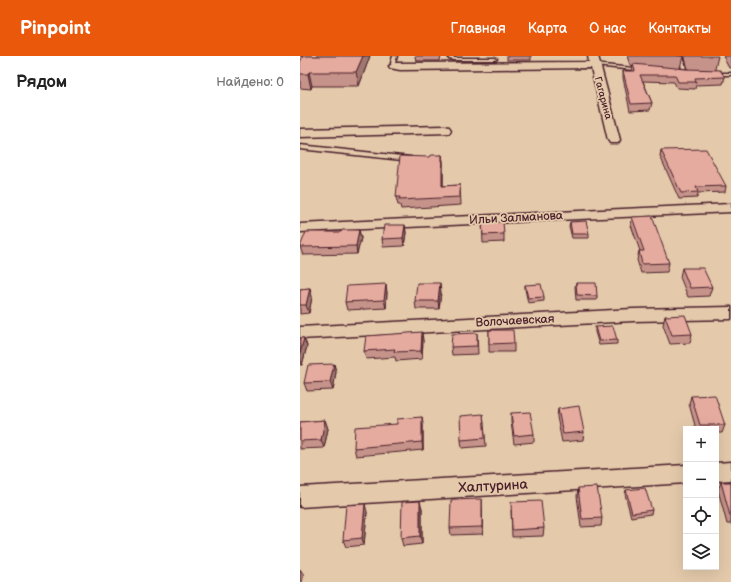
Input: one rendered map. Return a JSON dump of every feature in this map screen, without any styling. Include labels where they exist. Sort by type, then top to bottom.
[{"type":"street","points":[[394,61],[594,61]]},
{"type":"street","name":"Гагарина","points":[[594,61],[614,140]]},
{"type":"street","points":[[300,134],[445,130]]},
{"type":"street","name":"Ильи Залманова","points":[[300,228],[731,208]]},
{"type":"street","name":"Волочаевская","points":[[300,333],[633,315],[731,313]]},
{"type":"street","points":[[719,472],[731,472]]},
{"type":"street","name":"Халтурина","points":[[300,497],[683,474]]},
{"type":"lane","points":[[451,56],[451,58],[454,59],[495,60]]},
{"type":"lane","points":[[681,56],[685,73]]},
{"type":"lane","points":[[594,61],[648,70]]},
{"type":"lane","points":[[678,73],[693,73]]},
{"type":"lane","points":[[708,74],[731,74]]},
{"type":"lane","points":[[300,147],[415,159]]},
{"type":"building","points":[[303,56],[363,56],[356,72],[309,72],[308,74],[300,74],[300,62]]},
{"type":"building","points":[[633,64],[686,69],[720,70],[725,77],[695,78],[696,82],[678,82],[675,75],[640,75],[652,103],[631,104],[623,71],[635,71]]},
{"type":"building","points":[[706,149],[726,186],[696,187],[698,192],[681,193],[661,150]]},
{"type":"building","points":[[432,155],[442,155],[442,186],[460,185],[460,197],[399,200],[400,197],[396,197],[400,156],[429,157]]},
{"type":"building","points":[[652,216],[669,263],[642,264],[639,251],[644,251],[632,217]]},
{"type":"building","points":[[586,221],[589,234],[572,234],[570,222]]},
{"type":"building","points":[[482,222],[503,222],[504,234],[483,235]]},
{"type":"building","points":[[384,225],[405,225],[403,238],[382,239]]},
{"type":"building","points":[[342,230],[359,230],[356,246],[300,247],[306,232],[341,232]]},
{"type":"building","points":[[682,268],[703,268],[712,287],[690,288]]},
{"type":"building","points":[[417,283],[440,283],[438,301],[415,301]]},
{"type":"building","points":[[576,283],[596,283],[597,296],[577,295]]},
{"type":"building","points":[[386,284],[384,300],[345,302],[347,286]]},
{"type":"building","points":[[541,284],[544,297],[528,298],[525,285]]},
{"type":"building","points":[[310,288],[306,305],[300,305],[300,289]]},
{"type":"building","points":[[685,315],[692,334],[672,335],[665,316]]},
{"type":"building","points":[[613,326],[617,340],[599,341],[595,327]]},
{"type":"building","points":[[489,330],[513,330],[514,343],[489,344]]},
{"type":"building","points":[[422,332],[421,351],[394,352],[395,349],[364,351],[366,336]]},
{"type":"building","points":[[477,333],[477,346],[451,347],[452,334]]},
{"type":"building","points":[[300,338],[304,338],[300,353]]},
{"type":"building","points":[[334,364],[330,382],[304,383],[308,365]]},
{"type":"building","points":[[715,395],[725,425],[700,425],[691,396]]},
{"type":"building","points":[[579,406],[584,432],[563,434],[558,409]]},
{"type":"building","points":[[530,412],[534,434],[514,436],[511,413]]},
{"type":"building","points":[[483,414],[485,438],[461,440],[460,416]]},
{"type":"building","points":[[422,417],[422,442],[354,448],[355,427],[397,424],[397,419]]},
{"type":"building","points":[[325,420],[321,440],[300,441],[300,422]]},
{"type":"building","points":[[721,482],[731,482],[731,516],[730,516]]},
{"type":"building","points":[[597,487],[602,518],[582,519],[578,488]]},
{"type":"building","points":[[645,488],[652,510],[632,513],[626,490]]},
{"type":"building","points":[[482,499],[482,527],[450,528],[451,500]]},
{"type":"building","points":[[420,501],[420,536],[401,538],[402,502]]},
{"type":"building","points":[[541,501],[544,528],[512,530],[511,502]]},
{"type":"building","points":[[365,504],[362,538],[343,540],[346,505]]}]
